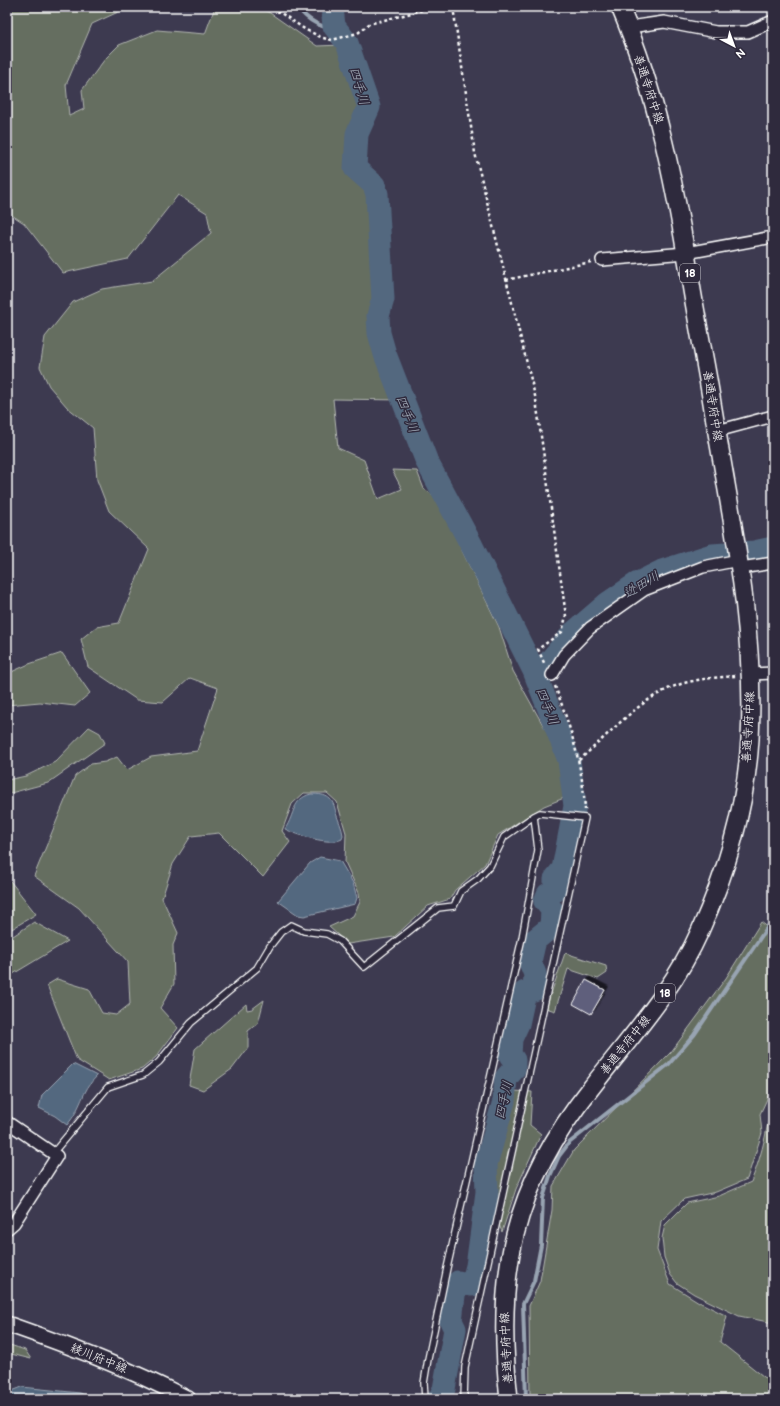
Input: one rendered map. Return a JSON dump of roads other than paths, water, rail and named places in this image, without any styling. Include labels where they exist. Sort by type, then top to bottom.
[{"type":"main road","name":"善通寺府中線","points":[[509,1399],[504,1331],[505,1295],[508,1264],[517,1221],[533,1178],[555,1137],[591,1088],[661,1000],[695,942],[712,904],[727,862],[744,787],[750,742],[750,674],[739,558],[686,253],[666,146],[629,29],[620,7]]},
{"type":"main road","name":"綾川府中線","points":[[7,1324],[78,1349],[138,1373],[188,1399]]},
{"type":"street","points":[[629,29],[637,26],[664,22],[716,32],[748,32],[773,21]]},
{"type":"street","points":[[602,260],[686,253],[773,237]]},
{"type":"street","points":[[717,431],[773,416]]},
{"type":"street","points":[[549,671],[590,628],[644,590],[703,567],[739,558],[773,563]]},
{"type":"street","points":[[750,674],[773,673]]},
{"type":"street","points":[[7,1122],[57,1156],[14,1223],[7,1229]]},
{"type":"lane","points":[[425,1399],[424,1383],[428,1358],[522,938],[538,850],[537,815]]},
{"type":"lane","points":[[52,1153],[108,1087],[143,1075],[159,1062],[191,1023],[257,968],[270,946],[282,932],[291,925],[304,931],[327,934],[340,941],[364,967],[438,908],[454,906],[461,891],[478,879],[490,866],[504,837],[537,815],[583,817],[465,1367],[464,1399]]},
{"type":"water","points":[[311,794],[326,796],[331,800],[342,829],[342,839],[337,841],[322,840],[305,837],[285,829],[297,803],[300,799]]},
{"type":"water","points":[[320,857],[340,861],[353,883],[357,898],[355,904],[304,916],[298,915],[278,901],[310,863]]},
{"type":"water","points":[[73,1064],[97,1076],[84,1094],[76,1112],[67,1125],[55,1116],[39,1108],[42,1095]]},
{"type":"water","points":[[22,1387],[80,1393],[94,1399],[7,1399],[7,1393]]},
{"type":"waterway","points":[[297,7],[306,17],[316,23],[339,32]]},
{"type":"waterway","name":"四手川","points":[[332,7],[334,26],[347,43],[369,107],[357,134],[355,168],[374,185],[377,194],[383,299],[378,316],[379,333],[385,354],[427,462],[472,546],[534,671],[569,760],[575,806],[563,869],[555,879],[555,891],[548,894],[545,901],[552,910],[551,927],[535,940],[530,962],[535,974],[534,990],[525,992],[518,1024],[511,1039],[510,1055],[514,1060],[514,1069],[506,1078],[504,1101],[486,1164],[487,1192],[477,1266],[472,1285],[458,1282],[455,1287],[451,1321],[455,1329],[444,1389],[439,1399]]},
{"type":"waterway","name":"迯田川","points":[[534,671],[549,662],[572,634],[608,603],[636,584],[662,571],[712,555],[754,552],[773,548]]},
{"type":"waterway","points":[[526,1399],[523,1304],[534,1281],[541,1245],[543,1198],[550,1176],[559,1156],[569,1143],[669,1064],[694,1035],[773,919]]}]
